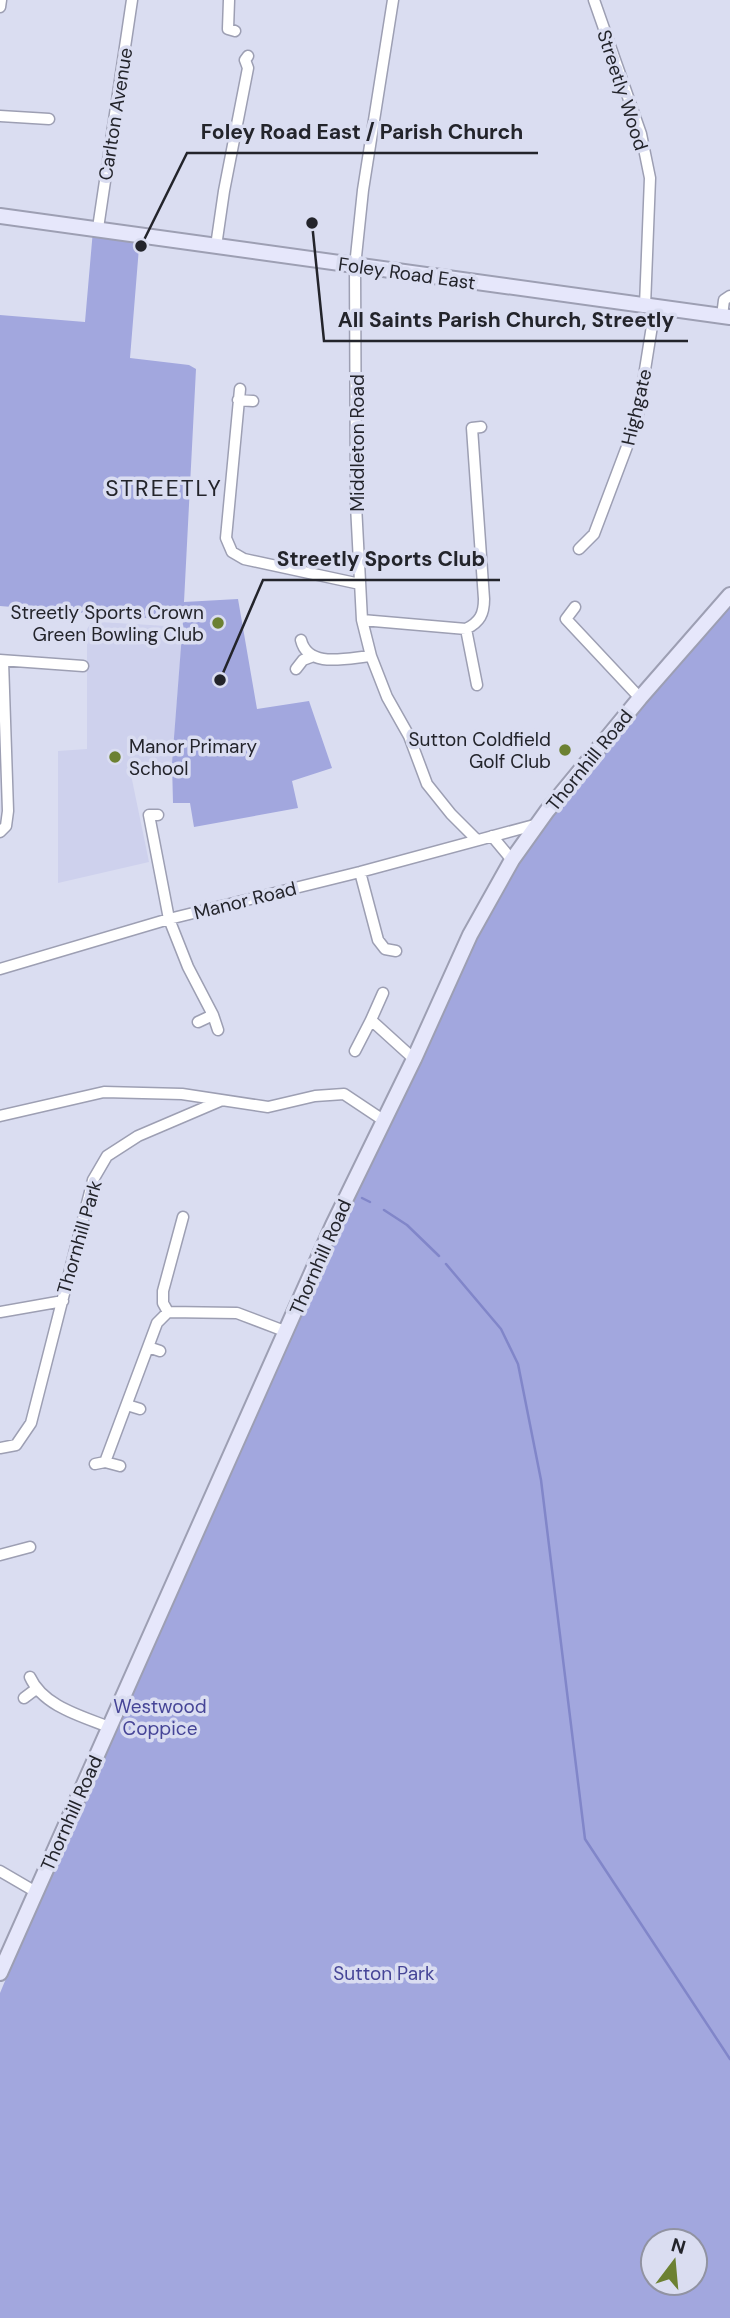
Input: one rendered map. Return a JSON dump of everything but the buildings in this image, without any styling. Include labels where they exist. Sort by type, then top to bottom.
[{"type":"main road","name":"Foley Road East","points":[[0,216],[726,316]]},
{"type":"main road","name":"Thornhill Road","points":[[0,1973],[333,1225],[414,1059],[470,935],[512,860],[538,824],[640,698],[730,595]]},
{"type":"street","points":[[0,7],[1,0]]},
{"type":"street","name":"Carlton Avenue","points":[[98,228],[132,0]]},
{"type":"street","points":[[215,28],[231,30],[229,0]]},
{"type":"street","name":"Middleton Road","points":[[393,0],[363,190],[355,266],[356,505],[362,620],[371,656],[387,696],[409,736],[428,785],[451,814],[477,840]]},
{"type":"street","name":"Streetly Wood","points":[[594,0],[641,134],[650,178],[650,306]]},
{"type":"street","points":[[216,246],[224,191],[251,67],[245,60],[248,55]]},
{"type":"street","points":[[0,116],[43,115]]},
{"type":"street","points":[[726,316],[724,300],[730,296]]},
{"type":"street","name":"Highgate","points":[[579,549],[594,534],[637,420],[650,306]]},
{"type":"street","points":[[240,389],[226,538],[232,552],[244,559],[360,584]]},
{"type":"street","points":[[238,400],[253,401]]},
{"type":"street","points":[[362,620],[466,629],[475,625],[484,609],[472,428]]},
{"type":"street","points":[[579,532],[588,540]]},
{"type":"street","points":[[575,607],[566,619],[640,698]]},
{"type":"street","points":[[466,629],[477,685]]},
{"type":"street","points":[[301,640],[303,649],[311,657]]},
{"type":"street","points":[[296,669],[303,660],[311,657],[327,659],[371,656]]},
{"type":"street","points":[[0,832],[6,826],[8,811],[2,661],[83,666]]},
{"type":"street","points":[[158,815],[149,815],[169,919],[218,1030]]},
{"type":"street","name":"Manor Road","points":[[0,969],[169,919],[360,873],[538,824]]},
{"type":"street","points":[[492,836],[512,860]]},
{"type":"street","points":[[360,873],[379,940],[385,949],[396,951]]},
{"type":"street","points":[[355,1051],[383,993]]},
{"type":"street","points":[[198,1023],[213,1015]]},
{"type":"street","points":[[371,1020],[414,1059]]},
{"type":"street","points":[[0,1116],[104,1092],[182,1094],[268,1108],[315,1096],[344,1094],[383,1120]]},
{"type":"street","name":"Thornhill Park","points":[[0,1312],[62,1301],[93,1180],[107,1156],[138,1136],[220,1101]]},
{"type":"street","points":[[169,1312],[163,1303],[163,1291],[180,1247],[183,1217]]},
{"type":"street","points":[[0,1448],[16,1445],[31,1423],[62,1301]]},
{"type":"street","points":[[121,1466],[100,1463],[127,1405],[158,1323],[169,1312],[237,1313],[287,1332]]},
{"type":"street","points":[[148,1348],[160,1351]]},
{"type":"street","points":[[127,1405],[140,1409]]},
{"type":"street","points":[[0,1555],[19,1555],[30,1547]]},
{"type":"street","points":[[30,1677],[36,1689],[48,1700],[109,1727]]},
{"type":"street","points":[[24,1698],[36,1689]]},
{"type":"street","points":[[0,1871],[36,1892]]},
{"type":"shaded area","name":"Manor Primary School","points":[[91,623],[183,627],[172,763],[130,770],[149,862],[58,883],[58,751],[87,749],[87,629]]},
{"type":"green space","points":[[93,230],[140,235],[130,358],[189,365],[196,369],[184,602],[238,599],[257,709],[309,701],[332,768],[292,781],[298,808],[194,827],[190,803],[173,803],[172,763],[183,621],[0,606],[0,315],[85,322]]},
{"type":"green space","name":"Sutton Park","points":[[730,605],[730,2318],[0,2318],[0,1993],[152,1642],[418,1054],[501,888],[546,820],[603,747]]},
{"type":"waterway","points":[[362,1198],[370,1202]]},
{"type":"waterway","points":[[384,1210],[407,1225],[439,1256]]},
{"type":"waterway","points":[[446,1264],[501,1329],[518,1364],[541,1480],[585,1839],[730,2059]]},
{"type":"place","name":"All Saints Parish Church, Streetly","points":[[312,223]]},
{"type":"place","name":"Foley Road East / Parish Church","points":[[141,246]]},
{"type":"place","name":"Streetly Sports Crown Green Bowling Club","points":[[218,623]]},
{"type":"place","name":"Streetly Sports Club","points":[[220,680]]},
{"type":"place","name":"Sutton Coldfield Golf Club","points":[[565,750]]},
{"type":"place","name":"Manor Primary School","points":[[115,757]]},
{"type":"district","name":"STREETLY","points":[[164,488]]},
{"type":"park label","name":"Westwood Coppice","points":[[160,1717]]}]
